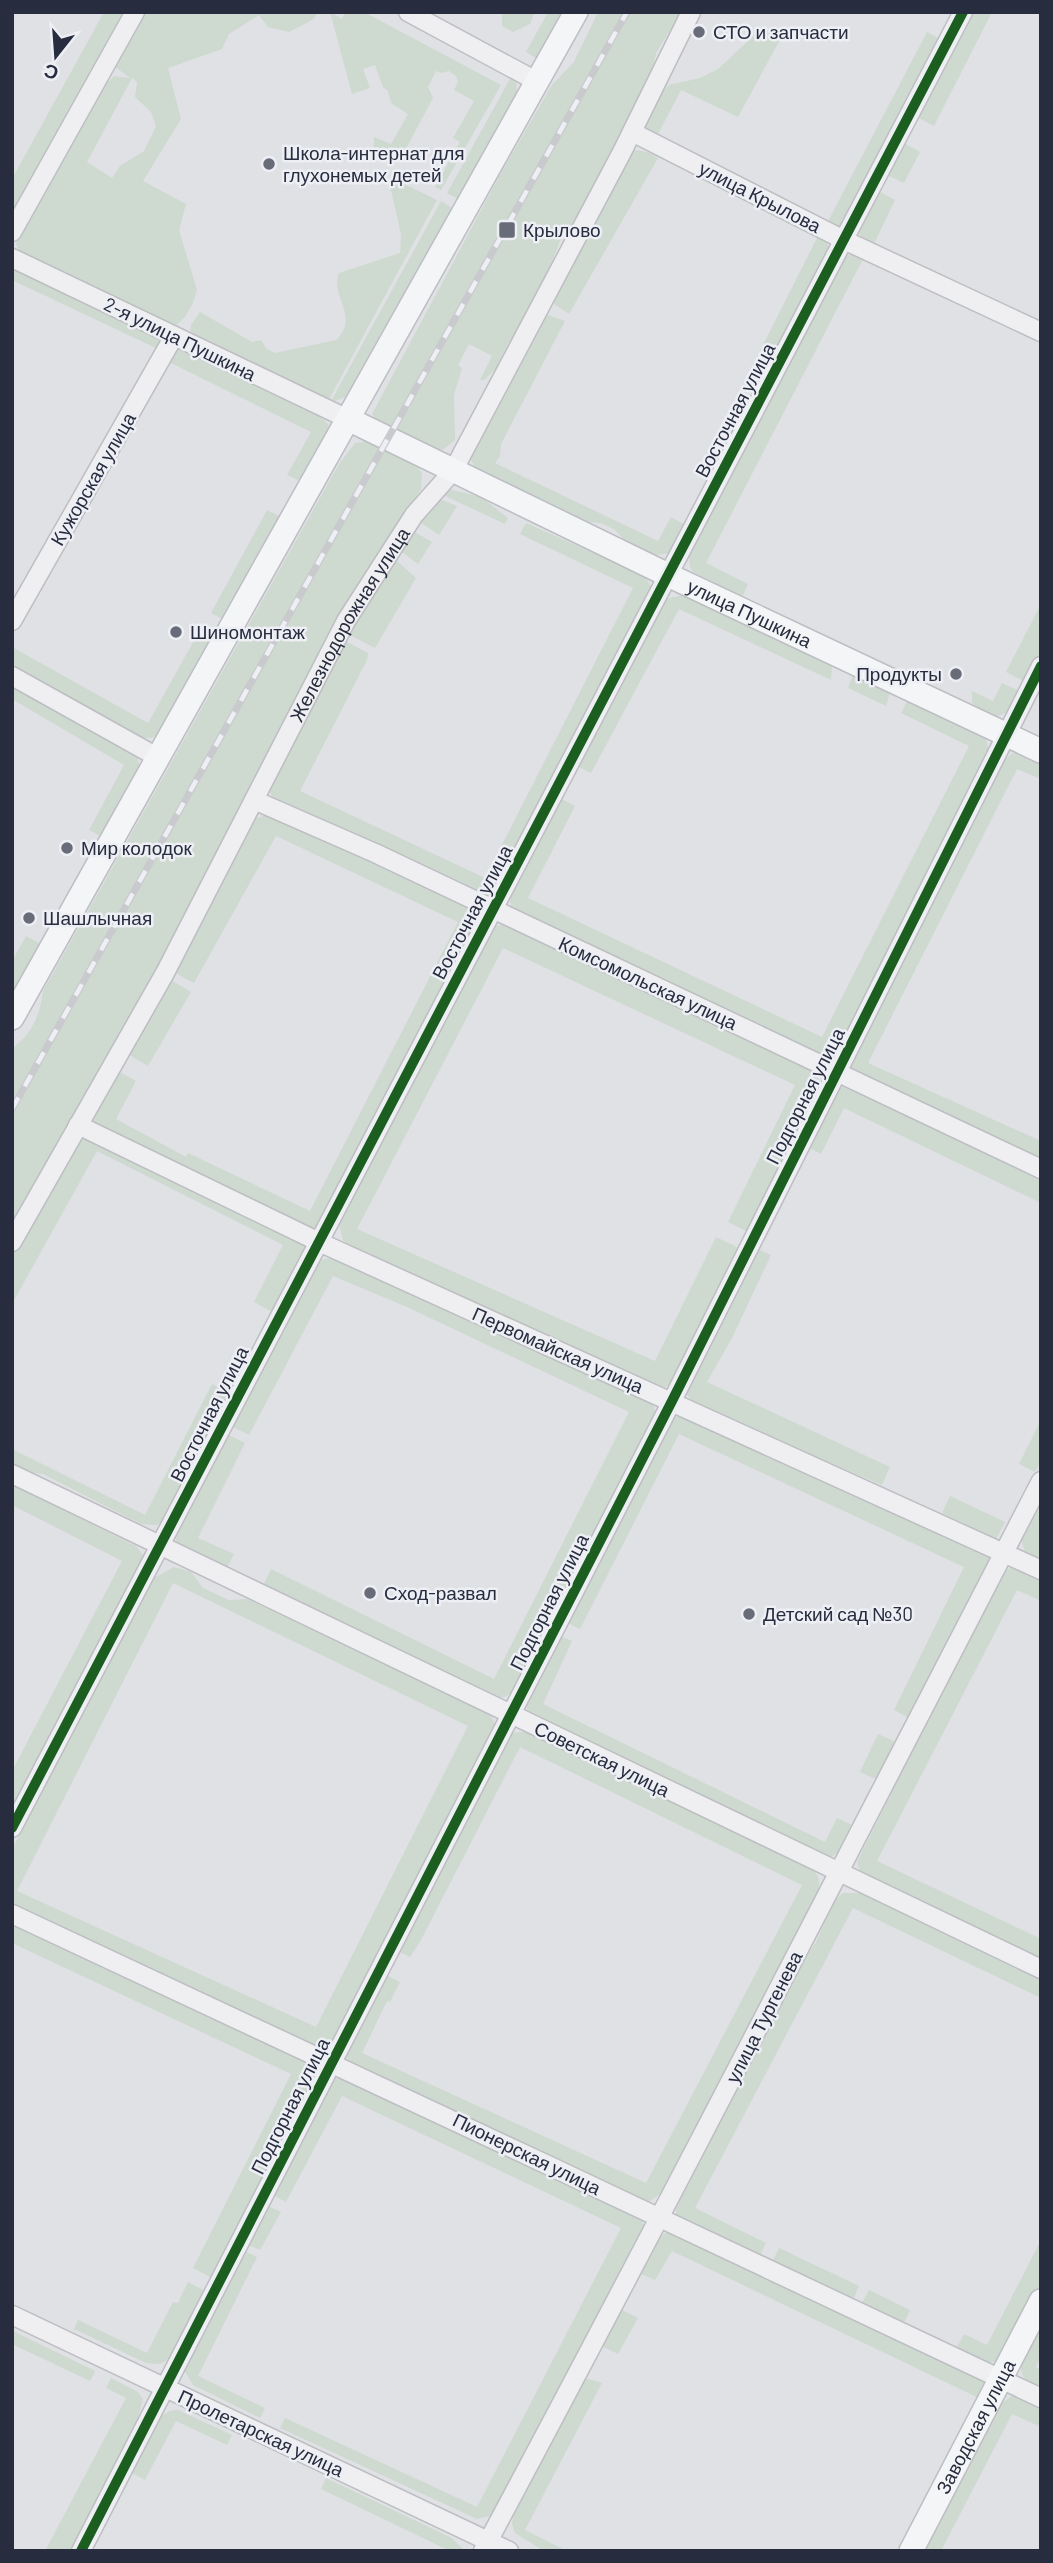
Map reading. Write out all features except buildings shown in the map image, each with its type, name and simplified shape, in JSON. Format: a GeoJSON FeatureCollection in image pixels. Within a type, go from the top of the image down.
{"type":"FeatureCollection","features":[{"type":"Feature","properties":{"kind":"main road"},"geometry":{"type":"LineString","coordinates":[[12,1018],[576,12]]}},
{"type":"Feature","properties":{"kind":"main road","name":"улица Пушкина"},"geometry":{"type":"LineString","coordinates":[[348,419],[668,575],[1041,751]]}},
{"type":"Feature","properties":{"kind":"main road","name":"Заводская улица"},"geometry":{"type":"LineString","coordinates":[[911,2551],[1041,2301]]}},
{"type":"Feature","properties":{"kind":"street"},"geometry":{"type":"LineString","coordinates":[[12,232],[135,12]]}},
{"type":"Feature","properties":{"kind":"street"},"geometry":{"type":"LineString","coordinates":[[408,12],[538,82]]}},
{"type":"Feature","properties":{"kind":"street","name":"Железнодорожная улица"},"geometry":{"type":"LineString","coordinates":[[12,1242],[165,973],[346,621],[414,515],[453,471],[632,132],[691,12]]}},
{"type":"Feature","properties":{"kind":"street","name":"Восточная улица"},"geometry":{"type":"LineString","coordinates":[[12,1828],[963,12]]}},
{"type":"Feature","properties":{"kind":"street","name":"улица Крылова"},"geometry":{"type":"LineString","coordinates":[[632,132],[844,240],[1041,332]]}},
{"type":"Feature","properties":{"kind":"street","name":"2-я улица Пушкина"},"geometry":{"type":"LineString","coordinates":[[12,258],[348,419]]}},
{"type":"Feature","properties":{"kind":"street","name":"Кужорская улица"},"geometry":{"type":"LineString","coordinates":[[12,621],[174,336]]}},
{"type":"Feature","properties":{"kind":"street","name":"Подгорная улица"},"geometry":{"type":"LineString","coordinates":[[81,2551],[672,1401],[1041,666]]}},
{"type":"Feature","properties":{"kind":"street"},"geometry":{"type":"LineString","coordinates":[[12,676],[159,758]]}},
{"type":"Feature","properties":{"kind":"street","name":"Комсомольская улица"},"geometry":{"type":"LineString","coordinates":[[254,800],[375,853],[1041,1169]]}},
{"type":"Feature","properties":{"kind":"street","name":"Первомайская улица"},"geometry":{"type":"LineString","coordinates":[[78,1125],[319,1242],[1041,1570]]}},
{"type":"Feature","properties":{"kind":"street","name":"Советская улица"},"geometry":{"type":"LineString","coordinates":[[12,1474],[1041,1969]]}},
{"type":"Feature","properties":{"kind":"street","name":"улица Тургенева"},"geometry":{"type":"LineString","coordinates":[[486,2546],[661,2219],[1041,1482]]}},
{"type":"Feature","properties":{"kind":"street","name":"Пионерская улица"},"geometry":{"type":"LineString","coordinates":[[12,1914],[443,2114],[1041,2398]]}},
{"type":"Feature","properties":{"kind":"street","name":"Пролетарская улица"},"geometry":{"type":"LineString","coordinates":[[12,2315],[486,2546],[509,2551]]}},
{"type":"Feature","properties":{"kind":"shaded area"},"geometry":{"type":"Polygon","coordinates":[[[104,12],[129,12],[12,222],[12,179],[104,12]]]}},
{"type":"Feature","properties":{"kind":"shaded area"},"geometry":{"type":"Polygon","coordinates":[[[144,12],[318,12],[314,19],[289,32],[268,27],[259,15],[229,34],[222,49],[168,68],[181,119],[143,181],[186,204],[179,230],[197,290],[184,318],[174,327],[20,253],[16,244],[19,232],[98,92],[114,76],[130,78],[114,66],[144,12]],[[132,78],[87,162],[112,178],[120,166],[144,151],[156,126],[151,112],[135,97],[137,82],[132,78]]]}},
{"type":"Feature","properties":{"kind":"shaded area"},"geometry":{"type":"Polygon","coordinates":[[[330,12],[342,19],[346,12],[364,12],[501,85],[441,190],[435,187],[460,142],[453,138],[474,101],[454,90],[458,82],[456,76],[449,71],[436,71],[428,87],[433,98],[401,158],[387,162],[380,159],[374,151],[374,137],[391,144],[408,114],[391,103],[375,65],[363,69],[370,88],[352,94],[330,12]]]}},
{"type":"Feature","properties":{"kind":"shaded area"},"geometry":{"type":"Polygon","coordinates":[[[502,12],[535,12],[530,24],[513,32],[502,26],[502,12]]]}},
{"type":"Feature","properties":{"kind":"shaded area"},"geometry":{"type":"Polygon","coordinates":[[[548,12],[561,12],[536,58],[526,52],[548,12]]]}},
{"type":"Feature","properties":{"kind":"shaded area"},"geometry":{"type":"Polygon","coordinates":[[[598,12],[681,12],[656,53],[652,73],[627,123],[576,219],[560,241],[536,302],[507,345],[496,369],[484,380],[480,380],[492,356],[469,344],[458,365],[462,368],[454,395],[455,440],[440,452],[381,425],[372,414],[502,171],[552,85],[574,62],[598,12]]]}},
{"type":"Feature","properties":{"kind":"shaded area"},"geometry":{"type":"Polygon","coordinates":[[[971,12],[992,12],[934,126],[917,117],[971,12]]]}},
{"type":"Feature","properties":{"kind":"shaded area"},"geometry":{"type":"Polygon","coordinates":[[[762,28],[782,36],[738,117],[681,90],[655,140],[645,133],[642,124],[652,102],[669,85],[700,78],[718,69],[762,28]]]}},
{"type":"Feature","properties":{"kind":"shaded area"},"geometry":{"type":"Polygon","coordinates":[[[927,32],[942,40],[841,227],[836,228],[827,223],[927,32]]]}},
{"type":"Feature","properties":{"kind":"shaded area"},"geometry":{"type":"Polygon","coordinates":[[[511,77],[516,83],[518,95],[460,200],[447,193],[511,77]]]}},
{"type":"Feature","properties":{"kind":"shaded area"},"geometry":{"type":"Polygon","coordinates":[[[904,143],[920,152],[904,183],[887,175],[904,143]]]}},
{"type":"Feature","properties":{"kind":"shaded area"},"geometry":{"type":"Polygon","coordinates":[[[638,150],[658,158],[569,314],[551,302],[632,151],[638,150]]]}},
{"type":"Feature","properties":{"kind":"shaded area"},"geometry":{"type":"Polygon","coordinates":[[[400,182],[437,200],[328,401],[190,337],[191,325],[200,312],[252,342],[261,340],[267,349],[275,353],[336,340],[346,323],[338,290],[339,273],[400,253],[401,234],[390,186],[400,182]]]}},
{"type":"Feature","properties":{"kind":"shaded area"},"geometry":{"type":"Polygon","coordinates":[[[878,191],[895,200],[873,246],[861,237],[859,228],[878,191]]]}},
{"type":"Feature","properties":{"kind":"shaded area"},"geometry":{"type":"Polygon","coordinates":[[[441,201],[452,208],[345,397],[330,403],[441,201]]]}},
{"type":"Feature","properties":{"kind":"shaded area"},"geometry":{"type":"Polygon","coordinates":[[[818,236],[827,241],[829,251],[771,365],[757,357],[818,236]]]}},
{"type":"Feature","properties":{"kind":"shaded area"},"geometry":{"type":"Polygon","coordinates":[[[854,253],[864,257],[706,563],[748,584],[742,597],[693,572],[689,556],[806,333],[838,265],[845,256],[854,253]]]}},
{"type":"Feature","properties":{"kind":"shaded area"},"geometry":{"type":"Polygon","coordinates":[[[12,265],[158,335],[160,350],[12,280],[12,265]]]}},
{"type":"Feature","properties":{"kind":"shaded area"},"geometry":{"type":"Polygon","coordinates":[[[548,315],[565,321],[501,444],[500,456],[495,463],[658,541],[671,517],[687,526],[671,553],[656,555],[627,543],[615,530],[601,523],[584,522],[476,469],[470,458],[470,451],[548,315]]]}},
{"type":"Feature","properties":{"kind":"shaded area"},"geometry":{"type":"Polygon","coordinates":[[[178,347],[315,411],[328,424],[329,432],[310,469],[298,480],[287,475],[311,432],[167,361],[178,347]]]}},
{"type":"Feature","properties":{"kind":"shaded area"},"geometry":{"type":"Polygon","coordinates":[[[367,441],[415,464],[422,473],[421,489],[387,544],[187,919],[80,1110],[12,1221],[12,1049],[25,1037],[34,1023],[43,991],[339,464],[355,443],[367,441]]]}},
{"type":"Feature","properties":{"kind":"shaded area"},"geometry":{"type":"Polygon","coordinates":[[[449,489],[481,497],[508,518],[505,524],[441,494],[449,489]]]}},
{"type":"Feature","properties":{"kind":"shaded area"},"geometry":{"type":"Polygon","coordinates":[[[437,498],[457,506],[439,535],[420,522],[437,498]]]}},
{"type":"Feature","properties":{"kind":"shaded area"},"geometry":{"type":"Polygon","coordinates":[[[267,510],[281,517],[226,621],[211,613],[267,510]]]}},
{"type":"Feature","properties":{"kind":"shaded area"},"geometry":{"type":"Polygon","coordinates":[[[526,523],[645,576],[652,589],[492,897],[486,898],[273,800],[270,792],[271,784],[345,641],[368,653],[367,660],[300,791],[485,878],[633,588],[520,534],[526,523]]]}},
{"type":"Feature","properties":{"kind":"shaded area"},"geometry":{"type":"Polygon","coordinates":[[[413,531],[432,542],[418,564],[399,550],[413,531]]]}},
{"type":"Feature","properties":{"kind":"shaded area"},"geometry":{"type":"Polygon","coordinates":[[[394,558],[416,578],[375,648],[348,634],[394,558]]]}},
{"type":"Feature","properties":{"kind":"shaded area"},"geometry":{"type":"Polygon","coordinates":[[[684,595],[796,646],[832,666],[831,680],[679,609],[591,773],[577,766],[664,602],[669,598],[684,595]]]}},
{"type":"Feature","properties":{"kind":"shaded area"},"geometry":{"type":"Polygon","coordinates":[[[1041,604],[1041,657],[1027,683],[1006,672],[1041,604]]]}},
{"type":"Feature","properties":{"kind":"shaded area"},"geometry":{"type":"Polygon","coordinates":[[[200,630],[214,637],[158,734],[152,738],[140,738],[12,664],[12,647],[148,723],[200,630]]]}},
{"type":"Feature","properties":{"kind":"shaded area"},"geometry":{"type":"Polygon","coordinates":[[[853,674],[890,692],[886,706],[848,688],[853,674]]]}},
{"type":"Feature","properties":{"kind":"shaded area"},"geometry":{"type":"Polygon","coordinates":[[[12,682],[137,756],[140,769],[102,837],[89,830],[124,765],[12,699],[12,682]]]}},
{"type":"Feature","properties":{"kind":"shaded area"},"geometry":{"type":"Polygon","coordinates":[[[1002,683],[1024,693],[1007,712],[998,716],[972,703],[972,691],[993,701],[1002,683]]]}},
{"type":"Feature","properties":{"kind":"shaded area"},"geometry":{"type":"Polygon","coordinates":[[[908,699],[985,737],[989,750],[835,1059],[831,1062],[512,912],[510,897],[560,798],[575,806],[528,898],[822,1037],[969,746],[901,713],[908,699]]]}},
{"type":"Feature","properties":{"kind":"shaded area"},"geometry":{"type":"Polygon","coordinates":[[[1019,752],[1041,762],[1041,779],[1017,769],[868,1063],[1041,1141],[1041,1163],[850,1070],[849,1065],[1002,761],[1019,752]]]}},
{"type":"Feature","properties":{"kind":"shaded area"},"geometry":{"type":"Polygon","coordinates":[[[272,813],[476,910],[479,919],[323,1226],[316,1229],[308,1228],[96,1125],[92,1118],[114,1069],[136,1081],[116,1119],[186,1157],[188,1153],[310,1211],[458,922],[276,836],[194,983],[172,971],[254,819],[272,813]]]}},
{"type":"Feature","properties":{"kind":"shaded area"},"geometry":{"type":"Polygon","coordinates":[[[503,924],[804,1066],[818,1076],[820,1088],[750,1233],[728,1222],[795,1085],[503,948],[357,1229],[655,1361],[716,1237],[741,1249],[676,1380],[665,1387],[646,1382],[348,1246],[343,1240],[339,1225],[492,928],[503,924]]]}},
{"type":"Feature","properties":{"kind":"shaded area"},"geometry":{"type":"Polygon","coordinates":[[[26,936],[41,944],[12,994],[12,961],[26,936]]]}},
{"type":"Feature","properties":{"kind":"shaded area"},"geometry":{"type":"Polygon","coordinates":[[[169,979],[191,992],[148,1066],[126,1053],[169,979]]]}},
{"type":"Feature","properties":{"kind":"shaded area"},"geometry":{"type":"Polygon","coordinates":[[[843,1087],[1041,1178],[1041,1203],[844,1108],[821,1154],[807,1147],[837,1090],[843,1087]]]}},
{"type":"Feature","properties":{"kind":"shaded area"},"geometry":{"type":"Polygon","coordinates":[[[79,1131],[301,1239],[308,1250],[274,1313],[254,1302],[283,1245],[97,1151],[12,1304],[12,1251],[79,1131]]]}},
{"type":"Feature","properties":{"kind":"shaded area"},"geometry":{"type":"Polygon","coordinates":[[[760,1250],[771,1255],[732,1338],[707,1382],[890,1467],[882,1485],[695,1405],[686,1393],[755,1251],[760,1250]]]}},
{"type":"Feature","properties":{"kind":"shaded area"},"geometry":{"type":"Polygon","coordinates":[[[342,1258],[652,1402],[655,1417],[512,1692],[505,1697],[497,1698],[263,1586],[271,1569],[494,1679],[629,1412],[407,1307],[333,1276],[249,1435],[225,1423],[310,1273],[322,1260],[342,1258]]]}},
{"type":"Feature","properties":{"kind":"shaded area"},"geometry":{"type":"Polygon","coordinates":[[[212,1384],[230,1394],[163,1521],[157,1525],[141,1524],[43,1474],[26,1472],[12,1466],[12,1449],[145,1515],[212,1384]]]}},
{"type":"Feature","properties":{"kind":"shaded area"},"geometry":{"type":"Polygon","coordinates":[[[682,1415],[986,1552],[988,1565],[911,1719],[894,1710],[964,1567],[679,1434],[580,1629],[565,1622],[671,1419],[682,1415]]]}},
{"type":"Feature","properties":{"kind":"shaded area"},"geometry":{"type":"Polygon","coordinates":[[[1041,1420],[1041,1461],[1035,1472],[1019,1464],[1041,1420]]]}},
{"type":"Feature","properties":{"kind":"shaded area"},"geometry":{"type":"Polygon","coordinates":[[[221,1431],[245,1443],[198,1538],[234,1554],[227,1568],[178,1544],[174,1537],[221,1431]]]}},
{"type":"Feature","properties":{"kind":"shaded area"},"geometry":{"type":"Polygon","coordinates":[[[12,1485],[136,1546],[144,1556],[12,1814],[12,1771],[122,1561],[12,1505],[12,1485]]]}},
{"type":"Feature","properties":{"kind":"shaded area"},"geometry":{"type":"Polygon","coordinates":[[[950,1496],[1005,1522],[996,1539],[942,1513],[950,1496]]]}},
{"type":"Feature","properties":{"kind":"shaded area"},"geometry":{"type":"Polygon","coordinates":[[[1041,1500],[1041,1560],[1025,1552],[1021,1540],[1041,1500]]]}},
{"type":"Feature","properties":{"kind":"shaded area"},"geometry":{"type":"Polygon","coordinates":[[[174,1567],[191,1572],[203,1588],[229,1600],[247,1599],[477,1708],[490,1715],[496,1726],[331,2048],[317,2051],[12,1907],[12,1849],[154,1578],[174,1567]],[[173,1583],[17,1891],[316,2027],[468,1726],[173,1583]]]}},
{"type":"Feature","properties":{"kind":"shaded area"},"geometry":{"type":"Polygon","coordinates":[[[1011,1567],[1019,1567],[1041,1576],[1041,1601],[1017,1590],[877,1861],[1041,1939],[1041,1959],[861,1873],[857,1862],[993,1590],[1004,1572],[1011,1567]]]}},
{"type":"Feature","properties":{"kind":"shaded area"},"geometry":{"type":"Polygon","coordinates":[[[559,1635],[572,1641],[543,1704],[825,1842],[837,1818],[854,1826],[841,1850],[830,1858],[528,1713],[525,1702],[559,1635]]]}},
{"type":"Feature","properties":{"kind":"shaded area"},"geometry":{"type":"Polygon","coordinates":[[[512,1733],[532,1733],[811,1869],[819,1879],[818,1892],[663,2192],[650,2201],[643,2201],[350,2065],[345,2053],[384,1974],[400,1982],[390,2002],[387,2001],[362,2053],[646,2183],[802,1885],[520,1747],[421,1940],[410,1957],[396,1950],[507,1738],[512,1733]]]}},
{"type":"Feature","properties":{"kind":"shaded area"},"geometry":{"type":"Polygon","coordinates":[[[878,1734],[896,1742],[878,1780],[860,1772],[878,1734]]]}},
{"type":"Feature","properties":{"kind":"shaded area"},"geometry":{"type":"Polygon","coordinates":[[[843,1893],[861,1893],[1041,1979],[1041,1998],[853,1908],[695,2208],[766,2243],[759,2257],[677,2219],[675,2207],[801,1965],[816,1942],[834,1901],[843,1893]]]}},
{"type":"Feature","properties":{"kind":"shaded area"},"geometry":{"type":"Polygon","coordinates":[[[12,1919],[315,2063],[319,2072],[214,2279],[193,2268],[291,2074],[12,1943],[12,1919]]]}},
{"type":"Feature","properties":{"kind":"shaded area"},"geometry":{"type":"Polygon","coordinates":[[[344,2078],[640,2217],[644,2225],[493,2515],[477,2519],[280,2428],[285,2418],[477,2507],[621,2228],[342,2096],[286,2202],[272,2195],[331,2081],[344,2078]]]}},
{"type":"Feature","properties":{"kind":"shaded area"},"geometry":{"type":"Polygon","coordinates":[[[266,2205],[281,2212],[260,2250],[246,2244],[266,2205]]]}},
{"type":"Feature","properties":{"kind":"shaded area"},"geometry":{"type":"Polygon","coordinates":[[[669,2231],[980,2377],[986,2386],[985,2401],[672,2251],[655,2280],[637,2272],[657,2238],[669,2231]]]}},
{"type":"Feature","properties":{"kind":"shaded area"},"geometry":{"type":"Polygon","coordinates":[[[1041,2240],[1041,2287],[1006,2354],[994,2362],[988,2362],[975,2359],[956,2349],[964,2334],[987,2345],[1041,2240]]]}},
{"type":"Feature","properties":{"kind":"shaded area"},"geometry":{"type":"Polygon","coordinates":[[[779,2248],[859,2286],[853,2300],[772,2262],[779,2248]]]}},
{"type":"Feature","properties":{"kind":"shaded area"},"geometry":{"type":"Polygon","coordinates":[[[242,2250],[257,2257],[198,2376],[265,2408],[260,2418],[193,2385],[184,2370],[185,2362],[242,2250]]]}},
{"type":"Feature","properties":{"kind":"shaded area"},"geometry":{"type":"Polygon","coordinates":[[[188,2282],[207,2292],[171,2358],[160,2364],[146,2363],[74,2329],[78,2320],[147,2353],[173,2302],[178,2303],[188,2282]]]}},
{"type":"Feature","properties":{"kind":"shaded area"},"geometry":{"type":"Polygon","coordinates":[[[869,2290],[910,2310],[904,2323],[862,2303],[869,2290]]]}},
{"type":"Feature","properties":{"kind":"shaded area"},"geometry":{"type":"Polygon","coordinates":[[[620,2309],[638,2318],[618,2354],[601,2346],[620,2309]]]}},
{"type":"Feature","properties":{"kind":"shaded area"},"geometry":{"type":"Polygon","coordinates":[[[1041,2325],[1041,2357],[1036,2367],[1041,2370],[1041,2390],[1023,2377],[1021,2369],[1025,2353],[1041,2325]]]}},
{"type":"Feature","properties":{"kind":"shaded area"},"geometry":{"type":"Polygon","coordinates":[[[13,2331],[95,2371],[90,2381],[12,2344],[13,2331]]]}},
{"type":"Feature","properties":{"kind":"shaded area"},"geometry":{"type":"Polygon","coordinates":[[[111,2378],[138,2392],[143,2399],[137,2422],[75,2551],[45,2551],[126,2398],[106,2388],[111,2378]]]}},
{"type":"Feature","properties":{"kind":"shaded area"},"geometry":{"type":"Polygon","coordinates":[[[584,2380],[602,2383],[525,2530],[567,2551],[544,2551],[515,2533],[513,2516],[534,2469],[584,2380]]]}},
{"type":"Feature","properties":{"kind":"shaded area"},"geometry":{"type":"Polygon","coordinates":[[[1015,2394],[1041,2405],[1041,2427],[1012,2414],[941,2551],[922,2551],[1000,2404],[1015,2394]]]}},
{"type":"Feature","properties":{"kind":"shaded area"},"geometry":{"type":"Polygon","coordinates":[[[178,2410],[232,2435],[227,2445],[176,2421],[145,2480],[130,2472],[154,2424],[161,2416],[178,2410]]]}},
{"type":"Feature","properties":{"kind":"shaded area"},"geometry":{"type":"Polygon","coordinates":[[[326,2478],[452,2538],[465,2551],[450,2551],[321,2489],[326,2478]]]}},
{"type":"Feature","properties":{"kind":"railway"},"geometry":{"type":"LineString","coordinates":[[12,1109],[627,12]]}},
{"type":"Feature","properties":{"kind":"cycle path"},"geometry":{"type":"LineString","coordinates":[[12,1828],[963,12]]}},
{"type":"Feature","properties":{"kind":"cycle path"},"geometry":{"type":"LineString","coordinates":[[81,2551],[672,1401],[1041,666]]}},
{"type":"Feature","properties":{"kind":"place","name":"СТО и запчасти"},"geometry":{"type":"Point","coordinates":[699,32]}},
{"type":"Feature","properties":{"kind":"place","name":"Школа-интернат для глухонемых детей"},"geometry":{"type":"Point","coordinates":[269,164]}},
{"type":"Feature","properties":{"kind":"place","name":"Крылово"},"geometry":{"type":"Point","coordinates":[507,230]}},
{"type":"Feature","properties":{"kind":"place","name":"Шиномонтаж"},"geometry":{"type":"Point","coordinates":[176,632]}},
{"type":"Feature","properties":{"kind":"place","name":"Продукты"},"geometry":{"type":"Point","coordinates":[956,674]}},
{"type":"Feature","properties":{"kind":"place","name":"Мир колодок"},"geometry":{"type":"Point","coordinates":[67,848]}},
{"type":"Feature","properties":{"kind":"place","name":"Шашлычная"},"geometry":{"type":"Point","coordinates":[29,918]}},
{"type":"Feature","properties":{"kind":"place","name":"Сход-развал"},"geometry":{"type":"Point","coordinates":[370,1593]}},
{"type":"Feature","properties":{"kind":"place","name":"Детский сад №30"},"geometry":{"type":"Point","coordinates":[749,1614]}}]}
